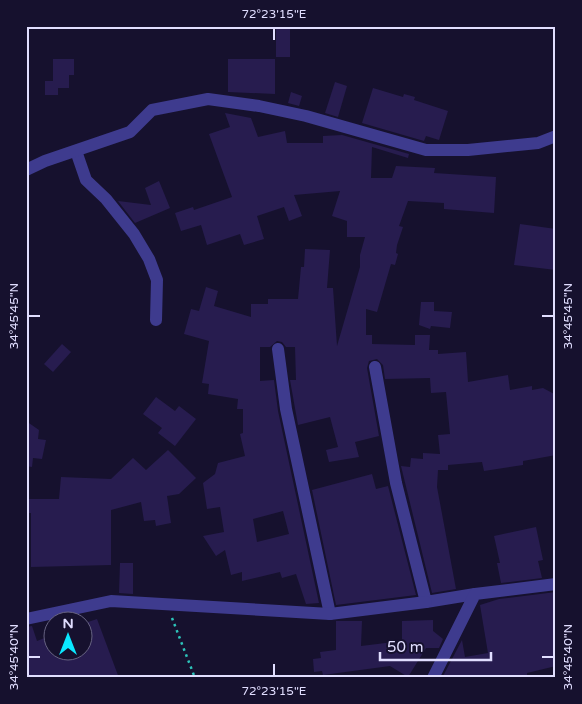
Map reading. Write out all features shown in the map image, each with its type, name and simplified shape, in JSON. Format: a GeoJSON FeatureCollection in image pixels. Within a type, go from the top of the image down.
{"type":"FeatureCollection","features":[{"type":"Feature","properties":{"kind":"street"},"geometry":{"type":"LineString","coordinates":[[26,170],[130,132],[152,110],[208,99],[259,106],[306,116],[426,150],[468,150],[538,143],[556,136]]}},
{"type":"Feature","properties":{"kind":"street"},"geometry":{"type":"LineString","coordinates":[[76,151],[86,180],[106,199],[129,227],[149,259],[157,280],[156,320]]}},
{"type":"Feature","properties":{"kind":"street"},"geometry":{"type":"LineString","coordinates":[[278,349],[286,409],[330,614]]}},
{"type":"Feature","properties":{"kind":"street"},"geometry":{"type":"LineString","coordinates":[[375,367],[396,483],[426,602]]}},
{"type":"Feature","properties":{"kind":"street"},"geometry":{"type":"LineString","coordinates":[[26,619],[111,601],[330,614],[556,584]]}},
{"type":"Feature","properties":{"kind":"street"},"geometry":{"type":"LineString","coordinates":[[433,678],[475,594]]}},
{"type":"Feature","properties":{"kind":"path"},"geometry":{"type":"LineString","coordinates":[[167,605],[195,678]]}},
{"type":"Feature","properties":{"kind":"building"},"geometry":{"type":"Polygon","coordinates":[[[276,26],[290,26],[290,57],[276,57],[276,26]]]}},
{"type":"Feature","properties":{"kind":"building"},"geometry":{"type":"Polygon","coordinates":[[[53,59],[74,59],[74,75],[69,75],[69,88],[58,88],[58,95],[45,95],[45,81],[53,81],[53,59]]]}},
{"type":"Feature","properties":{"kind":"building"},"geometry":{"type":"Polygon","coordinates":[[[228,59],[275,59],[275,94],[228,92],[228,59]]]}},
{"type":"Feature","properties":{"kind":"building"},"geometry":{"type":"Polygon","coordinates":[[[335,82],[347,86],[338,117],[325,113],[335,82]]]}},
{"type":"Feature","properties":{"kind":"building"},"geometry":{"type":"Polygon","coordinates":[[[373,88],[403,97],[404,94],[415,97],[414,100],[448,111],[439,140],[426,136],[424,141],[362,123],[373,88]]]}},
{"type":"Feature","properties":{"kind":"building"},"geometry":{"type":"Polygon","coordinates":[[[291,92],[302,96],[299,106],[288,103],[291,92]]]}},
{"type":"Feature","properties":{"kind":"building"},"geometry":{"type":"Polygon","coordinates":[[[225,113],[251,118],[258,137],[285,131],[287,143],[323,143],[323,136],[342,135],[409,154],[408,158],[372,147],[371,178],[392,178],[396,166],[435,168],[434,173],[496,177],[494,213],[444,209],[444,203],[408,201],[399,226],[403,227],[397,245],[396,253],[398,254],[395,265],[391,264],[377,312],[366,309],[366,335],[372,335],[372,344],[415,345],[415,335],[430,335],[429,350],[438,350],[438,354],[466,352],[468,382],[508,375],[510,390],[532,386],[532,390],[543,388],[556,395],[556,455],[523,461],[523,465],[484,471],[482,462],[448,465],[448,470],[438,470],[437,487],[456,589],[432,593],[401,466],[410,467],[411,458],[423,459],[423,453],[440,454],[438,435],[450,434],[446,392],[431,393],[430,378],[385,379],[383,365],[377,359],[369,361],[367,368],[379,436],[355,442],[359,457],[329,462],[326,450],[338,447],[330,417],[298,425],[290,380],[296,380],[295,347],[286,347],[282,342],[277,341],[270,347],[260,347],[260,381],[274,380],[278,411],[319,603],[306,604],[296,574],[282,578],[280,572],[242,581],[242,572],[231,575],[225,550],[216,556],[203,536],[224,532],[220,507],[207,509],[203,483],[215,474],[218,463],[245,456],[240,434],[243,433],[243,409],[237,409],[238,399],[208,394],[209,384],[202,383],[209,341],[184,334],[191,309],[199,311],[206,287],[218,291],[214,306],[251,317],[251,304],[268,304],[268,299],[298,299],[301,267],[304,267],[305,249],[330,250],[327,288],[333,288],[337,346],[360,267],[360,255],[365,237],[347,237],[347,221],[332,216],[340,191],[294,195],[302,216],[289,221],[284,207],[257,216],[264,239],[244,245],[240,234],[207,245],[201,225],[181,231],[175,213],[193,207],[194,210],[232,197],[209,134],[230,127],[225,113]],[[283,511],[253,519],[257,542],[289,534],[283,511]]]}},
{"type":"Feature","properties":{"kind":"building"},"geometry":{"type":"Polygon","coordinates":[[[159,181],[170,208],[135,223],[118,201],[151,205],[145,188],[159,181]]]}},
{"type":"Feature","properties":{"kind":"building"},"geometry":{"type":"Polygon","coordinates":[[[520,224],[556,229],[556,270],[514,265],[520,224]]]}},
{"type":"Feature","properties":{"kind":"building"},"geometry":{"type":"Polygon","coordinates":[[[421,302],[434,302],[434,311],[452,312],[450,328],[431,326],[430,329],[419,325],[421,302]]]}},
{"type":"Feature","properties":{"kind":"building"},"geometry":{"type":"Polygon","coordinates":[[[62,344],[71,352],[53,372],[44,364],[62,344]]]}},
{"type":"Feature","properties":{"kind":"building"},"geometry":{"type":"Polygon","coordinates":[[[156,397],[175,411],[179,406],[196,419],[175,446],[158,433],[162,428],[143,414],[156,397]]]}},
{"type":"Feature","properties":{"kind":"building"},"geometry":{"type":"Polygon","coordinates":[[[26,421],[39,430],[38,439],[46,440],[42,459],[33,458],[32,467],[26,466],[26,421]]]}},
{"type":"Feature","properties":{"kind":"building"},"geometry":{"type":"Polygon","coordinates":[[[168,450],[196,478],[179,494],[167,496],[171,523],[156,526],[155,520],[144,521],[141,502],[111,510],[111,565],[31,567],[31,513],[26,513],[26,499],[59,499],[61,477],[111,479],[133,458],[146,470],[168,450]]]}},
{"type":"Feature","properties":{"kind":"building"},"geometry":{"type":"Polygon","coordinates":[[[372,474],[376,489],[388,486],[416,595],[336,605],[312,490],[372,474]]]}},
{"type":"Feature","properties":{"kind":"building"},"geometry":{"type":"Polygon","coordinates":[[[536,527],[543,560],[538,561],[542,578],[501,583],[497,563],[500,563],[494,536],[536,527]]]}},
{"type":"Feature","properties":{"kind":"building"},"geometry":{"type":"Polygon","coordinates":[[[120,563],[133,563],[133,594],[119,593],[120,563]]]}},
{"type":"Feature","properties":{"kind":"building"},"geometry":{"type":"Polygon","coordinates":[[[556,592],[556,666],[527,673],[527,678],[442,678],[462,640],[465,657],[488,653],[480,605],[499,599],[556,592]]]}},
{"type":"Feature","properties":{"kind":"building"},"geometry":{"type":"Polygon","coordinates":[[[97,619],[119,678],[26,678],[26,627],[32,626],[37,641],[42,639],[42,662],[92,662],[92,621],[97,619]]]}},
{"type":"Feature","properties":{"kind":"building"},"geometry":{"type":"Polygon","coordinates":[[[433,620],[433,631],[443,639],[439,648],[426,648],[408,677],[390,666],[323,675],[322,671],[314,672],[313,659],[321,658],[320,652],[336,650],[336,621],[362,621],[361,646],[402,641],[402,621],[433,620]]]}}]}
